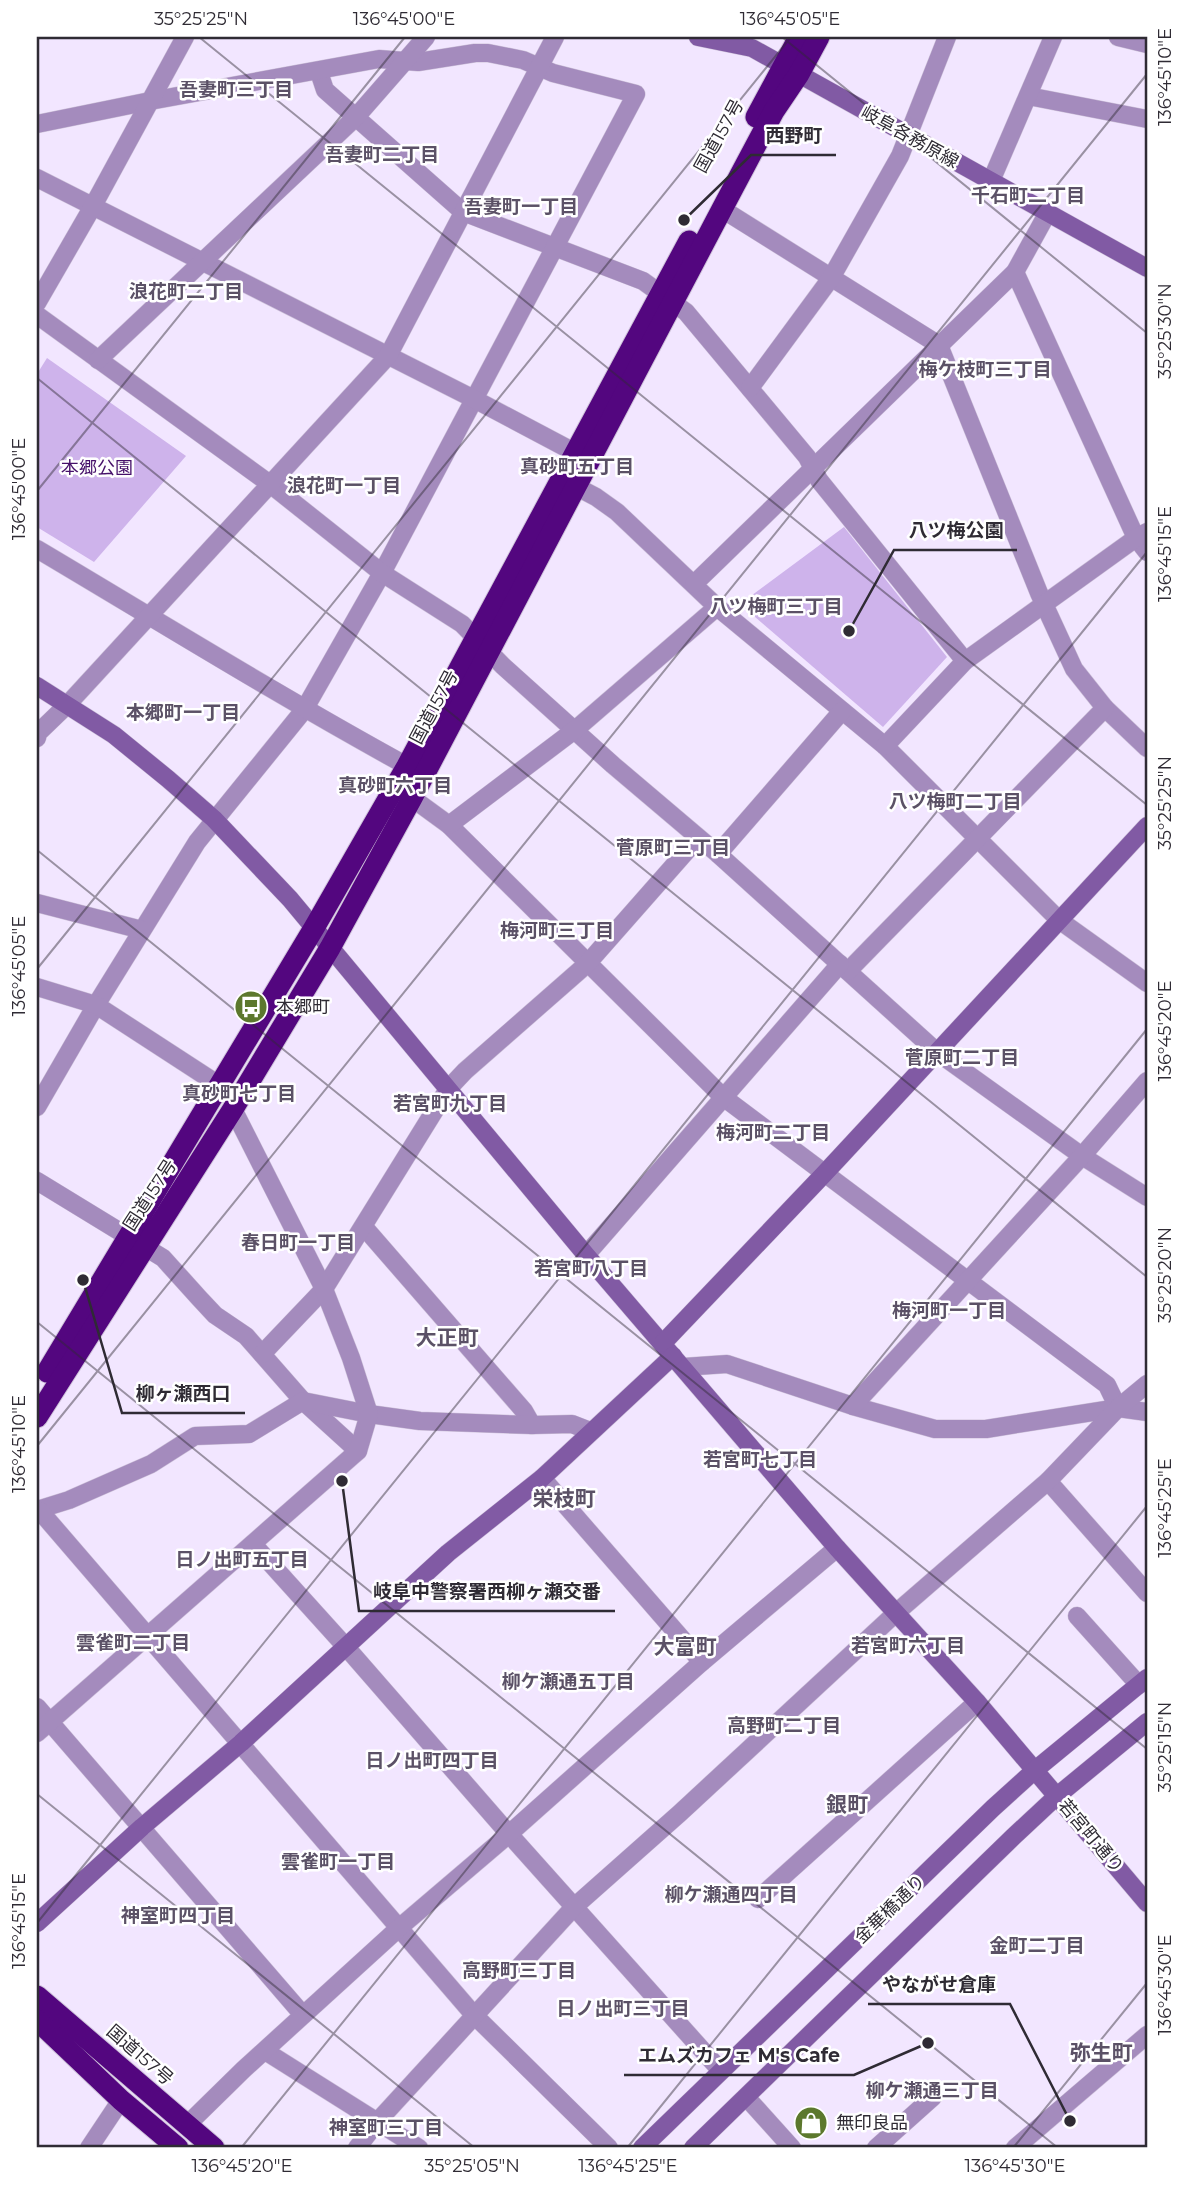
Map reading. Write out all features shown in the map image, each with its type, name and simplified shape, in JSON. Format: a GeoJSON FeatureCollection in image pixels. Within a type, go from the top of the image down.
{"type":"FeatureCollection","features":[{"type":"Feature","properties":{"kind":"highway","name":"国道157号"},"geometry":{"type":"LineString","coordinates":[[39,1380],[233,1109],[330,948],[412,798],[482,645],[576,453],[722,209],[774,111],[791,70],[799,37]]}},
{"type":"Feature","properties":{"kind":"highway","name":"国道157号"},"geometry":{"type":"LineString","coordinates":[[37,1417],[136,1243],[219,1085],[575,486],[667,298],[791,70],[819,37]]}},
{"type":"Feature","properties":{"kind":"highway","name":"国道157号"},"geometry":{"type":"LineString","coordinates":[[37,1996],[214,2148]]}},
{"type":"Feature","properties":{"kind":"highway"},"geometry":{"type":"LineString","coordinates":[[37,2020],[121,2100],[178,2148]]}},
{"type":"Feature","properties":{"kind":"street"},"geometry":{"type":"LineString","coordinates":[[37,303],[185,37]]}},
{"type":"Feature","properties":{"kind":"street"},"geometry":{"type":"LineString","coordinates":[[98,360],[356,117],[426,37]]}},
{"type":"Feature","properties":{"kind":"street"},"geometry":{"type":"LineString","coordinates":[[37,738],[38,733],[68,704],[388,356],[555,37]]}},
{"type":"Feature","properties":{"kind":"street","name":"岐阜各務原線"},"geometry":{"type":"LineString","coordinates":[[698,37],[752,48],[1147,268]]}},
{"type":"Feature","properties":{"kind":"street"},"geometry":{"type":"LineString","coordinates":[[750,388],[831,278],[900,156],[947,37]]}},
{"type":"Feature","properties":{"kind":"street"},"geometry":{"type":"LineString","coordinates":[[991,181],[1053,37]]}},
{"type":"Feature","properties":{"kind":"street"},"geometry":{"type":"LineString","coordinates":[[1118,37],[1147,44]]}},
{"type":"Feature","properties":{"kind":"street"},"geometry":{"type":"LineString","coordinates":[[37,124],[379,59],[418,62],[475,53],[523,60],[539,68],[636,94],[382,573],[304,710],[197,842],[96,1004],[37,1107]]}},
{"type":"Feature","properties":{"kind":"street"},"geometry":{"type":"LineString","coordinates":[[319,72],[325,90],[463,212],[643,281],[691,316],[807,457],[820,480],[965,661]]}},
{"type":"Feature","properties":{"kind":"street"},"geometry":{"type":"LineString","coordinates":[[1028,96],[1147,119]]}},
{"type":"Feature","properties":{"kind":"street"},"geometry":{"type":"LineString","coordinates":[[37,178],[576,453]]}},
{"type":"Feature","properties":{"kind":"street"},"geometry":{"type":"LineString","coordinates":[[722,209],[939,345],[1044,605],[1074,669],[1105,708],[1147,748]]}},
{"type":"Feature","properties":{"kind":"street"},"geometry":{"type":"LineString","coordinates":[[694,584],[1015,272],[1047,214]]}},
{"type":"Feature","properties":{"kind":"street"},"geometry":{"type":"LineString","coordinates":[[885,746],[965,661],[1044,605],[1144,541],[1015,272]]}},
{"type":"Feature","properties":{"kind":"street"},"geometry":{"type":"LineString","coordinates":[[37,315],[270,484],[382,573],[462,624],[613,765],[718,855],[937,1052],[1082,1156],[1147,1197]]}},
{"type":"Feature","properties":{"kind":"street"},"geometry":{"type":"LineString","coordinates":[[575,486],[617,512],[717,607],[885,746],[1059,920],[1147,983]]}},
{"type":"Feature","properties":{"kind":"street"},"geometry":{"type":"LineString","coordinates":[[37,549],[304,710],[407,766]]}},
{"type":"Feature","properties":{"kind":"street"},"geometry":{"type":"LineString","coordinates":[[449,825],[576,729],[717,607]]}},
{"type":"Feature","properties":{"kind":"street","name":"若宮町通り"},"geometry":{"type":"LineString","coordinates":[[37,686],[114,735],[214,819],[290,899],[586,1255],[837,1548],[977,1702],[1147,1903]]}},
{"type":"Feature","properties":{"kind":"street"},"geometry":{"type":"LineString","coordinates":[[586,1255],[723,1097],[844,967],[979,838],[1105,708]]}},
{"type":"Feature","properties":{"kind":"street"},"geometry":{"type":"LineString","coordinates":[[718,855],[842,711]]}},
{"type":"Feature","properties":{"kind":"street"},"geometry":{"type":"LineString","coordinates":[[412,798],[449,825],[723,1097],[1107,1385],[1118,1408]]}},
{"type":"Feature","properties":{"kind":"street"},"geometry":{"type":"LineString","coordinates":[[37,1923],[142,1827],[241,1742],[447,1553],[542,1478],[673,1355],[824,1174],[1147,826]]}},
{"type":"Feature","properties":{"kind":"street"},"geometry":{"type":"LineString","coordinates":[[262,1354],[324,1289],[448,1089],[465,1070],[587,964],[698,838]]}},
{"type":"Feature","properties":{"kind":"street"},"geometry":{"type":"LineString","coordinates":[[37,903],[142,930]]}},
{"type":"Feature","properties":{"kind":"street"},"geometry":{"type":"LineString","coordinates":[[37,987],[96,1004],[219,1085]]}},
{"type":"Feature","properties":{"kind":"street"},"geometry":{"type":"LineString","coordinates":[[853,1406],[1082,1156],[1147,1081]]}},
{"type":"Feature","properties":{"kind":"street"},"geometry":{"type":"LineString","coordinates":[[43,1727],[358,1451],[369,1414],[351,1358],[324,1289],[233,1109]]}},
{"type":"Feature","properties":{"kind":"street"},"geometry":{"type":"LineString","coordinates":[[37,1181],[163,1258],[215,1315],[246,1336],[303,1401],[358,1451]]}},
{"type":"Feature","properties":{"kind":"street"},"geometry":{"type":"LineString","coordinates":[[364,1227],[516,1401],[532,1425]]}},
{"type":"Feature","properties":{"kind":"street"},"geometry":{"type":"LineString","coordinates":[[673,1355],[727,1364],[853,1406],[935,1429],[986,1429],[1118,1408],[1147,1412]]}},
{"type":"Feature","properties":{"kind":"street"},"geometry":{"type":"LineString","coordinates":[[356,2148],[574,1907],[897,1612],[1048,1481],[1118,1408],[1147,1384]]}},
{"type":"Feature","properties":{"kind":"street"},"geometry":{"type":"LineString","coordinates":[[590,1432],[572,1424],[420,1421],[303,1401],[249,1434],[195,1436],[151,1464],[38,1511],[241,1742],[474,2015],[609,2148]]}},
{"type":"Feature","properties":{"kind":"street"},"geometry":{"type":"LineString","coordinates":[[542,1478],[702,1662]]}},
{"type":"Feature","properties":{"kind":"street"},"geometry":{"type":"LineString","coordinates":[[1048,1481],[1147,1593]]}},
{"type":"Feature","properties":{"kind":"street"},"geometry":{"type":"LineString","coordinates":[[253,1544],[722,2071]]}},
{"type":"Feature","properties":{"kind":"street"},"geometry":{"type":"LineString","coordinates":[[189,2127],[190,2122],[400,1927],[702,1662],[837,1548]]}},
{"type":"Feature","properties":{"kind":"street"},"geometry":{"type":"LineString","coordinates":[[1077,1616],[1143,1682]]}},
{"type":"Feature","properties":{"kind":"street","name":"金華橋通り"},"geometry":{"type":"LineString","coordinates":[[642,2148],[1035,1770],[1143,1682]]}},
{"type":"Feature","properties":{"kind":"street"},"geometry":{"type":"LineString","coordinates":[[758,1899],[977,1702]]}},
{"type":"Feature","properties":{"kind":"street"},"geometry":{"type":"LineString","coordinates":[[37,1707],[43,1727],[142,1827],[303,2015]]}},
{"type":"Feature","properties":{"kind":"street","name":"金華橋通り"},"geometry":{"type":"LineString","coordinates":[[693,2148],[1057,1796],[1147,1722]]}},
{"type":"Feature","properties":{"kind":"street"},"geometry":{"type":"LineString","coordinates":[[1015,2148],[1147,2035]]}},
{"type":"Feature","properties":{"kind":"street"},"geometry":{"type":"LineString","coordinates":[[265,2051],[419,2148]]}},
{"type":"Feature","properties":{"kind":"street"},"geometry":{"type":"LineString","coordinates":[[876,2148],[933,2097]]}},
{"type":"Feature","properties":{"kind":"street"},"geometry":{"type":"LineString","coordinates":[[747,2098],[792,2148]]}},
{"type":"Feature","properties":{"kind":"street"},"geometry":{"type":"LineString","coordinates":[[89,2148],[121,2100]]}},
{"type":"Feature","properties":{"kind":"green space","name":"本郷公園"},"geometry":{"type":"Polygon","coordinates":[[[47,358],[186,456],[94,562],[37,527],[37,374],[47,358]]]}},
{"type":"Feature","properties":{"kind":"green space"},"geometry":{"type":"Polygon","coordinates":[[[844,527],[947,657],[883,727],[740,604],[844,527]]]}},
{"type":"Feature","properties":{"kind":"place","name":"西野町"},"geometry":{"type":"Point","coordinates":[684,220]}},
{"type":"Feature","properties":{"kind":"place","name":"八ツ梅公園"},"geometry":{"type":"Point","coordinates":[849,631]}},
{"type":"Feature","properties":{"kind":"place","name":"本郷町"},"geometry":{"type":"Point","coordinates":[251,1007]}},
{"type":"Feature","properties":{"kind":"place","name":"柳ヶ瀬西口"},"geometry":{"type":"Point","coordinates":[83,1280]}},
{"type":"Feature","properties":{"kind":"place","name":"岐阜中警察署西柳ヶ瀬交番"},"geometry":{"type":"Point","coordinates":[342,1481]}},
{"type":"Feature","properties":{"kind":"place","name":"エムズカフェ M's Cafe"},"geometry":{"type":"Point","coordinates":[928,2043]}},
{"type":"Feature","properties":{"kind":"place","name":"やながせ倉庫"},"geometry":{"type":"Point","coordinates":[1070,2121]}},
{"type":"Feature","properties":{"kind":"place","name":"無印良品"},"geometry":{"type":"Point","coordinates":[811,2123]}},
{"type":"Feature","properties":{"kind":"district","name":"吾妻町三丁目"},"geometry":{"type":"Point","coordinates":[236,89]}},
{"type":"Feature","properties":{"kind":"district","name":"吾妻町二丁目"},"geometry":{"type":"Point","coordinates":[382,154]}},
{"type":"Feature","properties":{"kind":"district","name":"千石町二丁目"},"geometry":{"type":"Point","coordinates":[1028,195]}},
{"type":"Feature","properties":{"kind":"district","name":"吾妻町一丁目"},"geometry":{"type":"Point","coordinates":[521,206]}},
{"type":"Feature","properties":{"kind":"district","name":"浪花町二丁目"},"geometry":{"type":"Point","coordinates":[186,291]}},
{"type":"Feature","properties":{"kind":"district","name":"梅ケ枝町三丁目"},"geometry":{"type":"Point","coordinates":[985,369]}},
{"type":"Feature","properties":{"kind":"district","name":"真砂町五丁目"},"geometry":{"type":"Point","coordinates":[577,466]}},
{"type":"Feature","properties":{"kind":"district","name":"浪花町一丁目"},"geometry":{"type":"Point","coordinates":[344,485]}},
{"type":"Feature","properties":{"kind":"district","name":"八ツ梅町三丁目"},"geometry":{"type":"Point","coordinates":[776,606]}},
{"type":"Feature","properties":{"kind":"district","name":"本郷町一丁目"},"geometry":{"type":"Point","coordinates":[183,712]}},
{"type":"Feature","properties":{"kind":"district","name":"真砂町六丁目"},"geometry":{"type":"Point","coordinates":[395,785]}},
{"type":"Feature","properties":{"kind":"district","name":"八ツ梅町二丁目"},"geometry":{"type":"Point","coordinates":[955,801]}},
{"type":"Feature","properties":{"kind":"district","name":"菅原町三丁目"},"geometry":{"type":"Point","coordinates":[673,847]}},
{"type":"Feature","properties":{"kind":"district","name":"梅河町三丁目"},"geometry":{"type":"Point","coordinates":[557,930]}},
{"type":"Feature","properties":{"kind":"district","name":"菅原町二丁目"},"geometry":{"type":"Point","coordinates":[962,1057]}},
{"type":"Feature","properties":{"kind":"district","name":"真砂町七丁目"},"geometry":{"type":"Point","coordinates":[239,1093]}},
{"type":"Feature","properties":{"kind":"district","name":"若宮町九丁目"},"geometry":{"type":"Point","coordinates":[450,1103]}},
{"type":"Feature","properties":{"kind":"district","name":"梅河町二丁目"},"geometry":{"type":"Point","coordinates":[773,1132]}},
{"type":"Feature","properties":{"kind":"district","name":"春日町一丁目"},"geometry":{"type":"Point","coordinates":[298,1242]}},
{"type":"Feature","properties":{"kind":"district","name":"若宮町八丁目"},"geometry":{"type":"Point","coordinates":[591,1268]}},
{"type":"Feature","properties":{"kind":"district","name":"梅河町一丁目"},"geometry":{"type":"Point","coordinates":[949,1310]}},
{"type":"Feature","properties":{"kind":"district","name":"大正町"},"geometry":{"type":"Point","coordinates":[447,1337]}},
{"type":"Feature","properties":{"kind":"district","name":"若宮町七丁目"},"geometry":{"type":"Point","coordinates":[760,1459]}},
{"type":"Feature","properties":{"kind":"district","name":"栄枝町"},"geometry":{"type":"Point","coordinates":[564,1498]}},
{"type":"Feature","properties":{"kind":"district","name":"日ノ出町五丁目"},"geometry":{"type":"Point","coordinates":[242,1559]}},
{"type":"Feature","properties":{"kind":"district","name":"雲雀町二丁目"},"geometry":{"type":"Point","coordinates":[133,1642]}},
{"type":"Feature","properties":{"kind":"district","name":"若宮町六丁目"},"geometry":{"type":"Point","coordinates":[908,1645]}},
{"type":"Feature","properties":{"kind":"district","name":"大富町"},"geometry":{"type":"Point","coordinates":[685,1646]}},
{"type":"Feature","properties":{"kind":"district","name":"柳ケ瀬通五丁目"},"geometry":{"type":"Point","coordinates":[568,1681]}},
{"type":"Feature","properties":{"kind":"district","name":"高野町二丁目"},"geometry":{"type":"Point","coordinates":[784,1725]}},
{"type":"Feature","properties":{"kind":"district","name":"日ノ出町四丁目"},"geometry":{"type":"Point","coordinates":[432,1760]}},
{"type":"Feature","properties":{"kind":"district","name":"銀町"},"geometry":{"type":"Point","coordinates":[847,1804]}},
{"type":"Feature","properties":{"kind":"district","name":"雲雀町一丁目"},"geometry":{"type":"Point","coordinates":[338,1861]}},
{"type":"Feature","properties":{"kind":"district","name":"柳ケ瀬通四丁目"},"geometry":{"type":"Point","coordinates":[731,1894]}},
{"type":"Feature","properties":{"kind":"district","name":"神室町四丁目"},"geometry":{"type":"Point","coordinates":[178,1915]}},
{"type":"Feature","properties":{"kind":"district","name":"金町二丁目"},"geometry":{"type":"Point","coordinates":[1037,1945]}},
{"type":"Feature","properties":{"kind":"district","name":"高野町三丁目"},"geometry":{"type":"Point","coordinates":[519,1970]}},
{"type":"Feature","properties":{"kind":"district","name":"日ノ出町三丁目"},"geometry":{"type":"Point","coordinates":[623,2008]}},
{"type":"Feature","properties":{"kind":"district","name":"弥生町"},"geometry":{"type":"Point","coordinates":[1101,2052]}},
{"type":"Feature","properties":{"kind":"district","name":"柳ケ瀬通三丁目"},"geometry":{"type":"Point","coordinates":[932,2090]}},
{"type":"Feature","properties":{"kind":"district","name":"神室町三丁目"},"geometry":{"type":"Point","coordinates":[386,2127]}}]}
